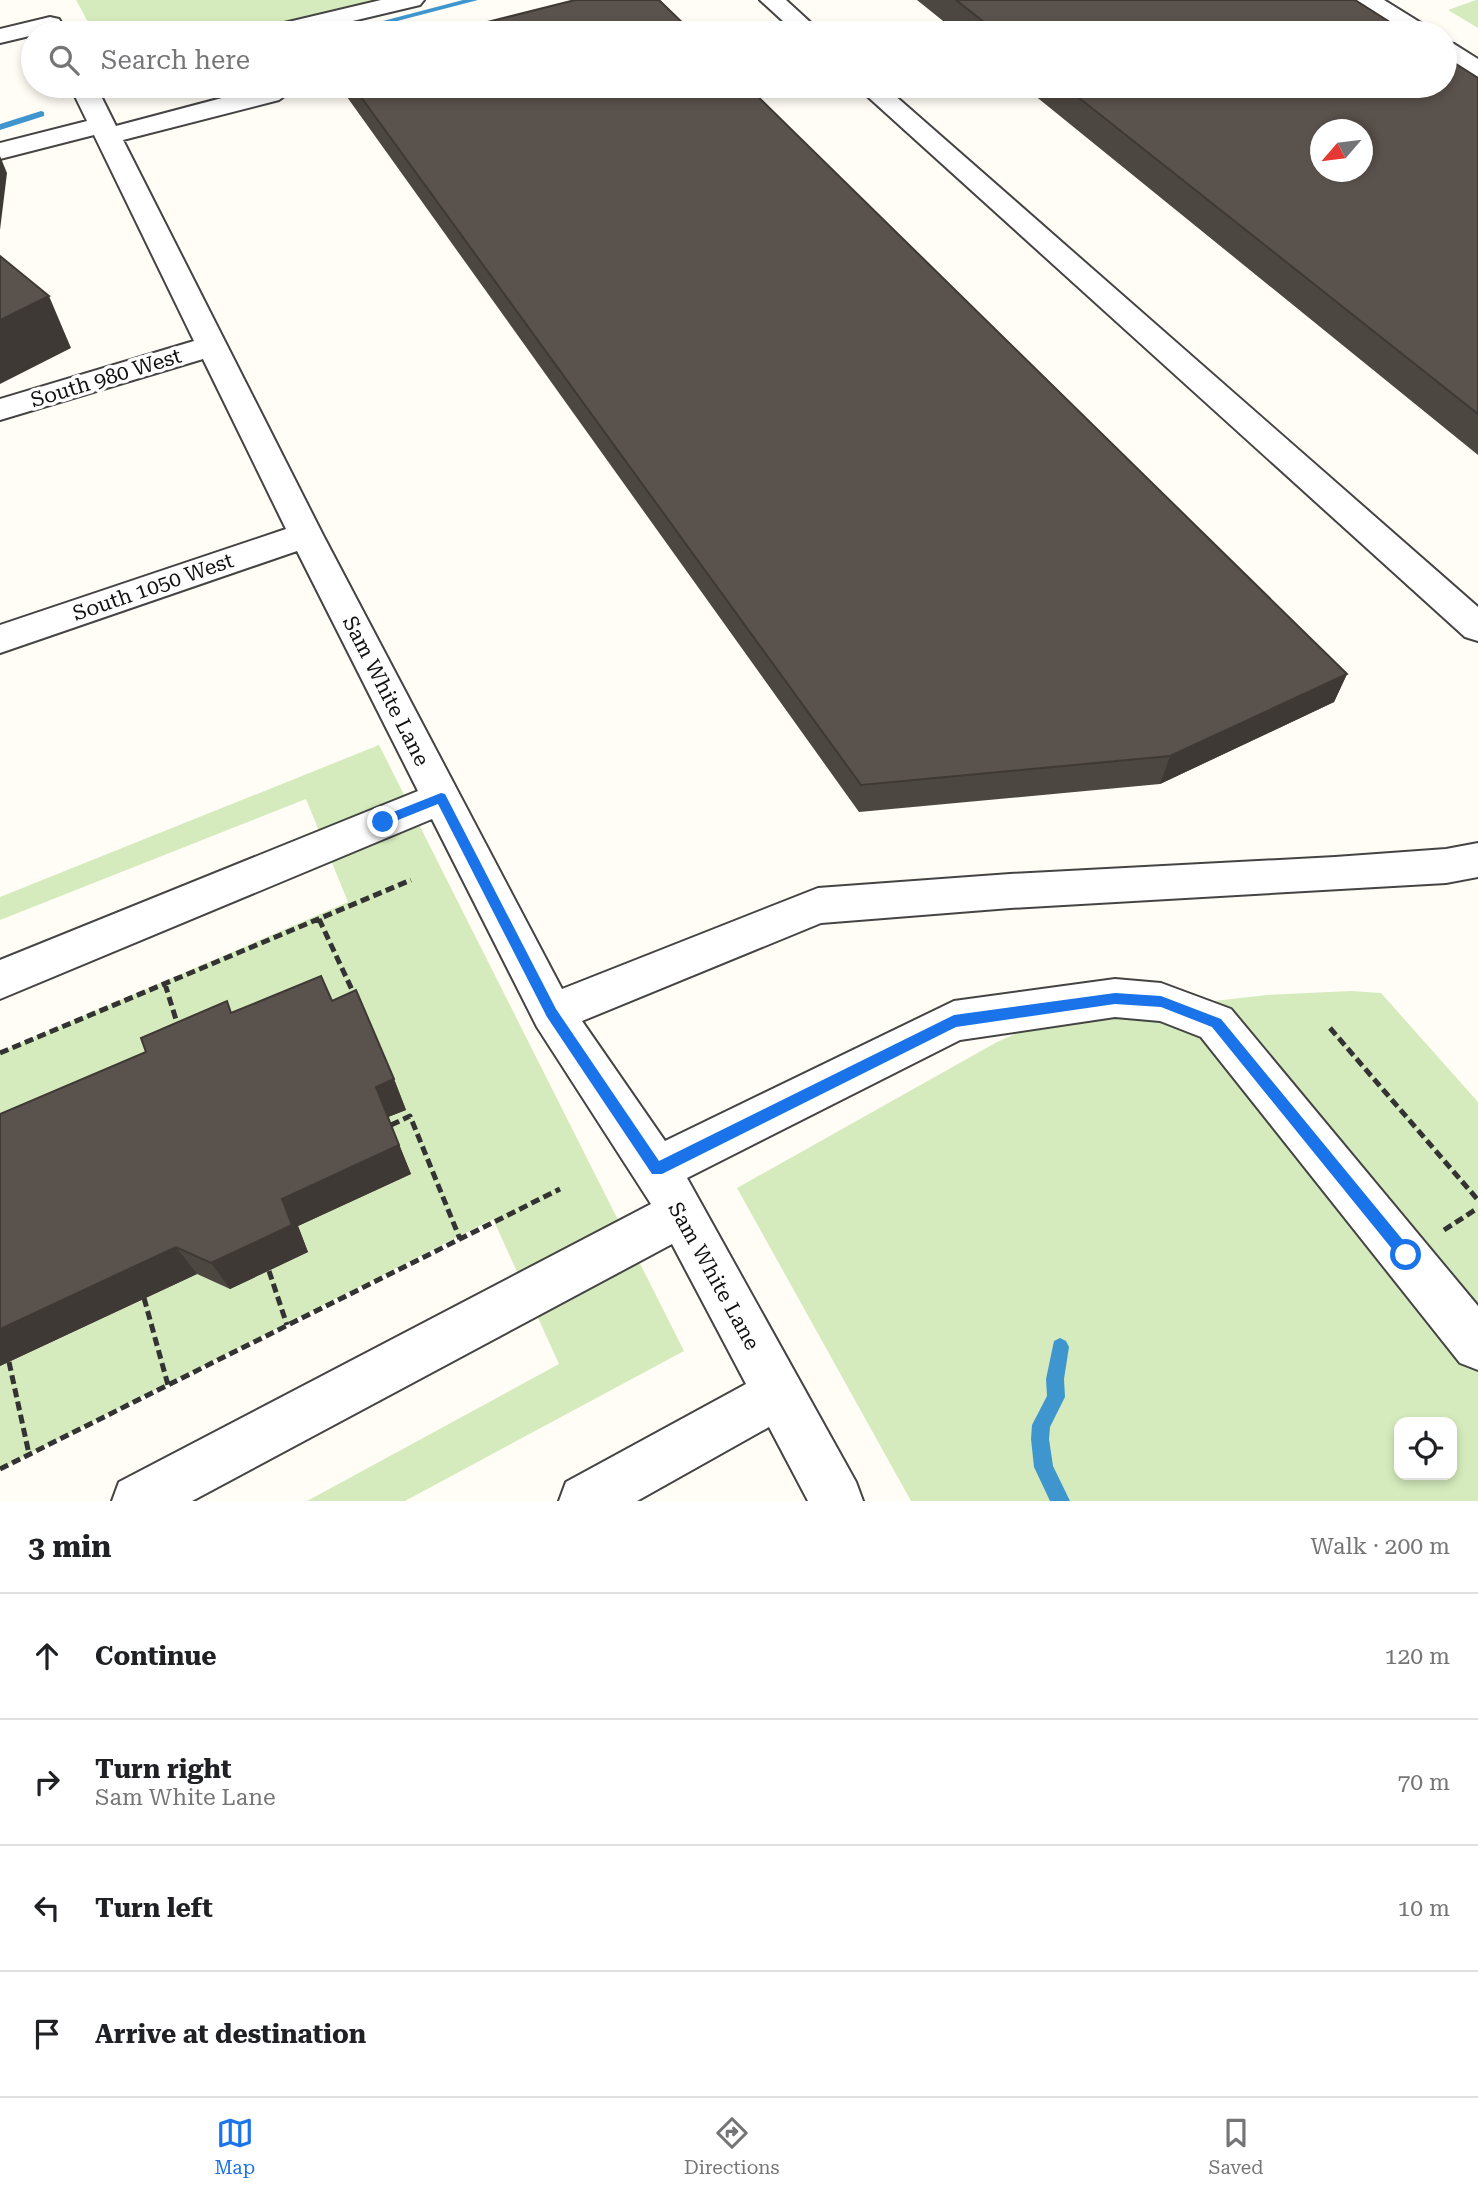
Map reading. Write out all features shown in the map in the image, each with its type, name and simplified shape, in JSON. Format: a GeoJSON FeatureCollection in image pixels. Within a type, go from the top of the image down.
{"type":"FeatureCollection","features":[{"type":"Feature","properties":{"kind":"street"},"geometry":{"type":"LineString","coordinates":[[323,21],[412,0]]}},
{"type":"Feature","properties":{"kind":"street"},"geometry":{"type":"LineString","coordinates":[[772,0],[796,21]]}},
{"type":"Feature","properties":{"kind":"street"},"geometry":{"type":"LineString","coordinates":[[1367,0],[1401,21]]}},
{"type":"Feature","properties":{"kind":"street"},"geometry":{"type":"LineString","coordinates":[[0,19],[46,16]]}},
{"type":"Feature","properties":{"kind":"street"},"geometry":{"type":"LineString","coordinates":[[0,36],[21,27]]}},
{"type":"Feature","properties":{"kind":"street"},"geometry":{"type":"LineString","coordinates":[[1457,57],[1478,70]]}},
{"type":"Feature","properties":{"kind":"street","name":"Sam White Lane"},"geometry":{"type":"LineString","coordinates":[[89,98],[306,535],[552,1013],[657,1169],[837,1501]]}},
{"type":"Feature","properties":{"kind":"street"},"geometry":{"type":"LineString","coordinates":[[0,150],[256,98]]}},
{"type":"Feature","properties":{"kind":"street"},"geometry":{"type":"LineString","coordinates":[[882,98],[1478,628]]}},
{"type":"Feature","properties":{"kind":"street","name":"South 980 West"},"geometry":{"type":"LineString","coordinates":[[0,410],[211,346]]}},
{"type":"Feature","properties":{"kind":"street","name":"South 1050 West"},"geometry":{"type":"LineString","coordinates":[[0,639],[306,535]]}},
{"type":"Feature","properties":{"kind":"street"},"geometry":{"type":"LineString","coordinates":[[0,980],[441,798]]}},
{"type":"Feature","properties":{"kind":"street"},"geometry":{"type":"LineString","coordinates":[[552,1013],[818,906],[1010,891],[1335,874],[1446,866],[1478,860]]}},
{"type":"Feature","properties":{"kind":"street"},"geometry":{"type":"LineString","coordinates":[[657,1169],[954,1021],[1115,998],[1161,1002],[1216,1023],[1478,1345]]}},
{"type":"Feature","properties":{"kind":"street"},"geometry":{"type":"LineString","coordinates":[[138,1501],[680,1214]]}},
{"type":"Feature","properties":{"kind":"street"},"geometry":{"type":"LineString","coordinates":[[585,1501],[779,1394]]}},
{"type":"Feature","properties":{"kind":"path"},"geometry":{"type":"LineString","coordinates":[[0,1053],[411,880]]}},
{"type":"Feature","properties":{"kind":"path"},"geometry":{"type":"LineString","coordinates":[[319,919],[357,1003]]}},
{"type":"Feature","properties":{"kind":"path"},"geometry":{"type":"LineString","coordinates":[[165,984],[180,1033]]}},
{"type":"Feature","properties":{"kind":"path"},"geometry":{"type":"LineString","coordinates":[[1330,1028],[1478,1200]]}},
{"type":"Feature","properties":{"kind":"path"},"geometry":{"type":"LineString","coordinates":[[391,1125],[410,1116],[460,1239]]}},
{"type":"Feature","properties":{"kind":"path"},"geometry":{"type":"LineString","coordinates":[[0,1469],[560,1189]]}},
{"type":"Feature","properties":{"kind":"path"},"geometry":{"type":"LineString","coordinates":[[269,1271],[287,1325]]}},
{"type":"Feature","properties":{"kind":"path"},"geometry":{"type":"LineString","coordinates":[[144,1298],[168,1385]]}},
{"type":"Feature","properties":{"kind":"path"},"geometry":{"type":"LineString","coordinates":[[9,1362],[29,1454]]}},
{"type":"Feature","properties":{"kind":"green space"},"geometry":{"type":"Polygon","coordinates":[[[76,0],[378,0],[290,21],[87,21],[76,0]]]}},
{"type":"Feature","properties":{"kind":"green space"},"geometry":{"type":"Polygon","coordinates":[[[1476,0],[1478,28],[1448,10],[1476,0]]]}},
{"type":"Feature","properties":{"kind":"green space"},"geometry":{"type":"Polygon","coordinates":[[[379,745],[684,1351],[405,1501],[307,1501],[559,1364],[493,1219],[0,1469],[0,1366],[197,1274],[230,1289],[308,1252],[298,1226],[0,1154],[0,1052],[348,902],[306,799],[0,920],[0,897],[379,745]]]}},
{"type":"Feature","properties":{"kind":"green space"},"geometry":{"type":"Polygon","coordinates":[[[1351,991],[1381,993],[1478,1102],[1478,1501],[911,1501],[737,1188],[997,1042],[1093,1000],[1196,1003],[1267,995],[1351,991]]]}},
{"type":"Feature","properties":{"kind":"building"},"geometry":{"type":"Polygon","coordinates":[[[575,0],[659,0],[681,21],[492,21],[575,0]]]}},
{"type":"Feature","properties":{"kind":"building"},"geometry":{"type":"Polygon","coordinates":[[[956,0],[1355,0],[1388,21],[983,21],[956,0]]]}},
{"type":"Feature","properties":{"kind":"building"},"geometry":{"type":"Polygon","coordinates":[[[1457,65],[1478,78],[1478,414],[1079,98],[1457,98],[1457,65]]]}},
{"type":"Feature","properties":{"kind":"building"},"geometry":{"type":"Polygon","coordinates":[[[362,98],[759,98],[1347,674],[1170,756],[861,785],[362,98]]]}},
{"type":"Feature","properties":{"kind":"building"},"geometry":{"type":"Polygon","coordinates":[[[0,256],[49,296],[0,320],[0,256]]]}},
{"type":"Feature","properties":{"kind":"building"},"geometry":{"type":"Polygon","coordinates":[[[321,976],[332,1001],[356,990],[394,1079],[376,1087],[399,1145],[282,1199],[292,1225],[211,1263],[176,1247],[0,1329],[0,1114],[146,1052],[141,1038],[227,1001],[231,1013],[321,976]]]}},
{"type":"Feature","properties":{"kind":"waterway"},"geometry":{"type":"LineString","coordinates":[[389,21],[474,0]]}},
{"type":"Feature","properties":{"kind":"waterway"},"geometry":{"type":"LineString","coordinates":[[0,127],[41,114]]}},
{"type":"Feature","properties":{"kind":"waterway"},"geometry":{"type":"LineString","coordinates":[[1060,1347],[1055,1379],[1056,1397],[1041,1425],[1040,1439],[1044,1467],[1060,1501]]}},
{"type":"Feature","properties":{"kind":"route"},"geometry":{"type":"LineString","coordinates":[[383,822],[441,798],[552,1013],[657,1169],[954,1021],[1115,998],[1161,1002],[1216,1023],[1406,1255]]}}]}
